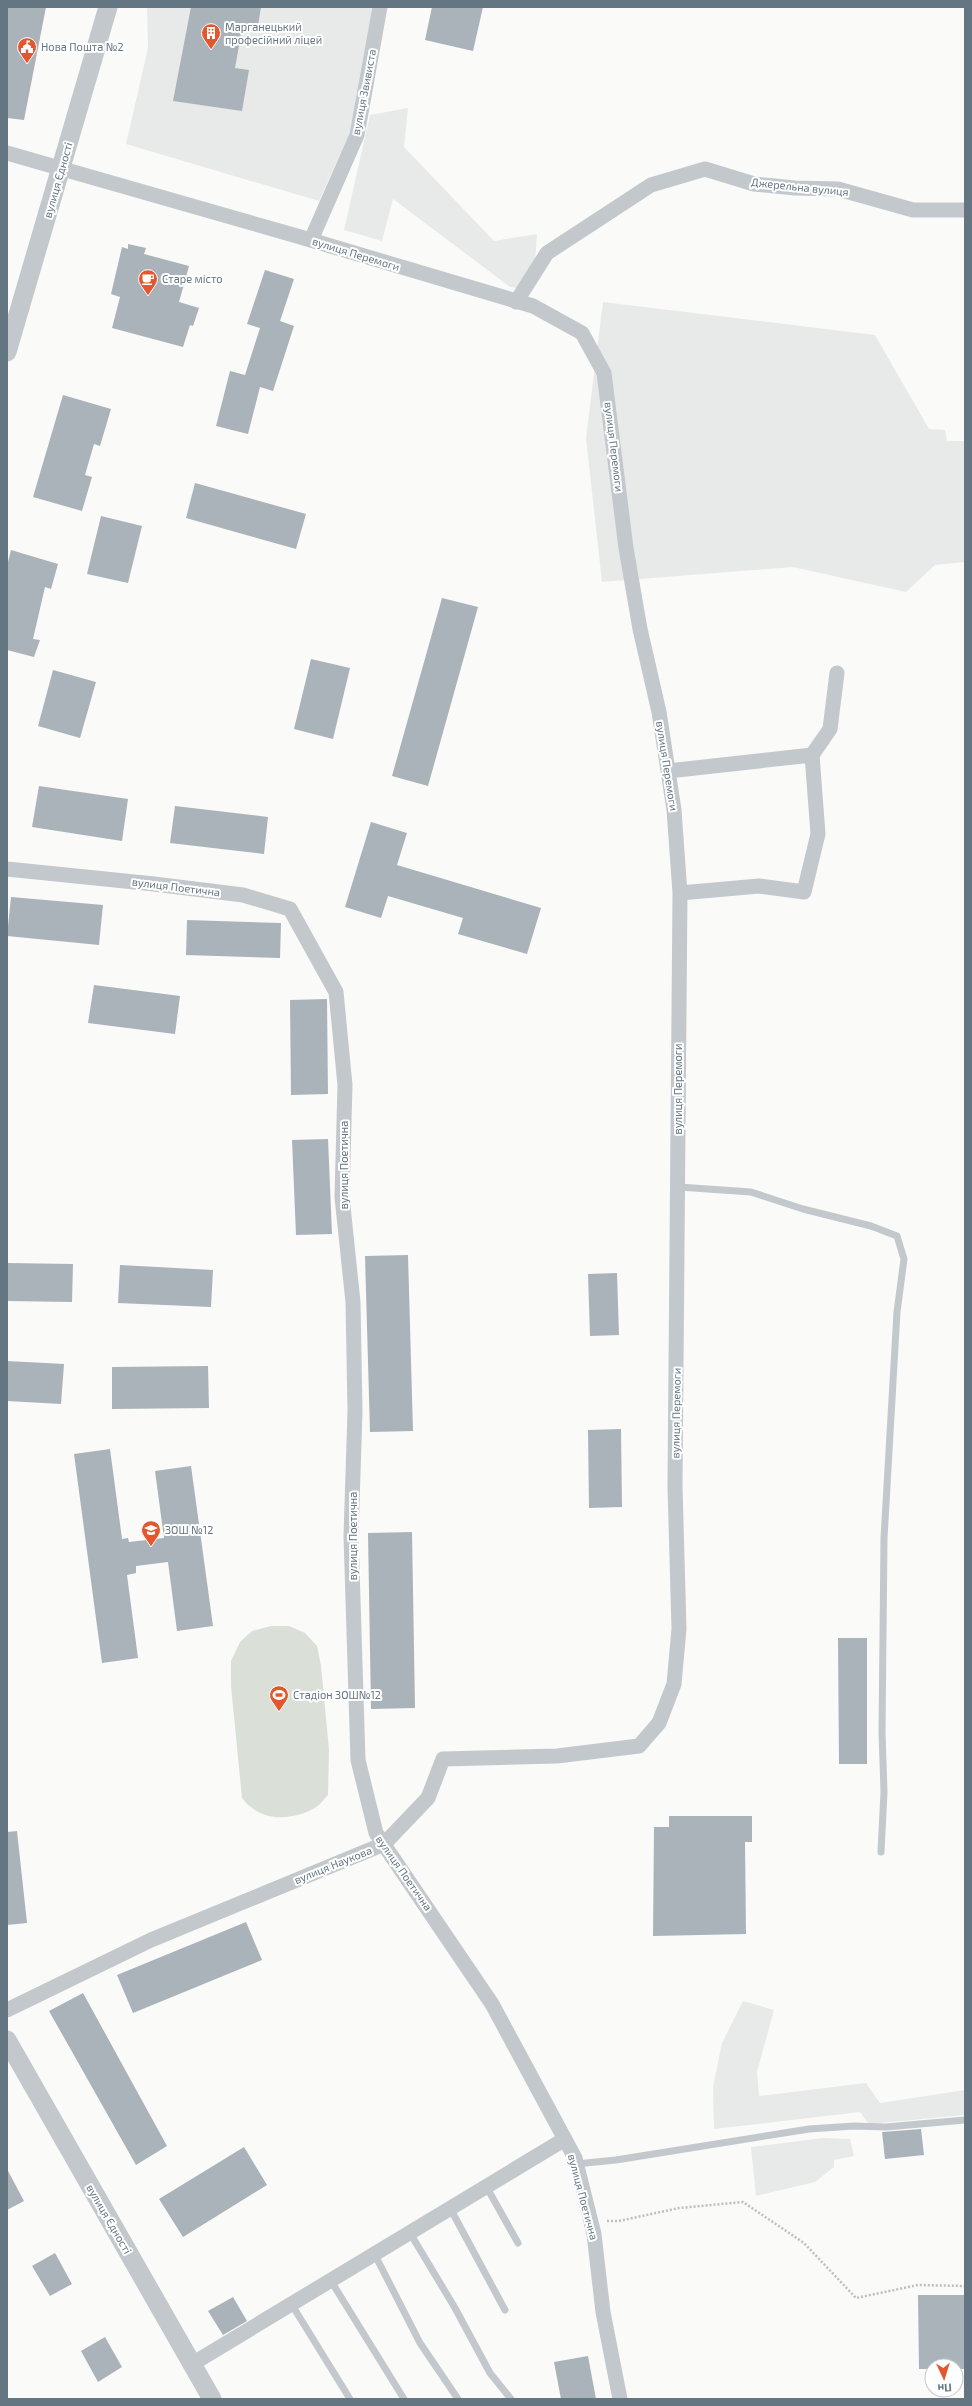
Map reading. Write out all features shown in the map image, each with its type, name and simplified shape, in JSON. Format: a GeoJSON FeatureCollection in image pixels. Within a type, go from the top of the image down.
{"type":"FeatureCollection","features":[{"type":"Feature","properties":{"kind":"street","name":"вулиця Єдності"},"geometry":{"type":"LineString","coordinates":[[7,352],[108,7]]}},
{"type":"Feature","properties":{"kind":"street","name":"вулиця Звивиста"},"geometry":{"type":"LineString","coordinates":[[311,240],[357,134],[380,7]]}},
{"type":"Feature","properties":{"kind":"street","name":"вулиця Перемоги"},"geometry":{"type":"LineString","coordinates":[[7,153],[311,240],[533,306],[582,333],[604,373],[626,548],[640,629],[659,712],[674,810],[680,893],[677,1058],[679,1187],[675,1486],[679,1629],[674,1684],[659,1723],[639,1746]]}},
{"type":"Feature","properties":{"kind":"street","name":"Джерельна вулиця"},"geometry":{"type":"LineString","coordinates":[[516,302],[547,253],[651,185],[705,170],[754,184],[795,188],[838,189],[913,210],[965,210]]}},
{"type":"Feature","properties":{"kind":"street"},"geometry":{"type":"LineString","coordinates":[[680,893],[759,886],[804,892],[818,834],[812,755],[830,729],[837,674]]}},
{"type":"Feature","properties":{"kind":"street"},"geometry":{"type":"LineString","coordinates":[[668,771],[812,755]]}},
{"type":"Feature","properties":{"kind":"street","name":"вулиця Поетична"},"geometry":{"type":"LineString","coordinates":[[7,869],[243,895],[290,909],[336,992],[345,1085],[342,1197],[353,1302],[355,1411],[351,1536],[358,1760],[376,1833],[492,2004],[565,2139],[576,2164],[591,2220],[603,2312],[620,2399]]}},
{"type":"Feature","properties":{"kind":"street","name":"вулиця Наукова"},"geometry":{"type":"LineString","coordinates":[[7,2010],[151,1940],[384,1844],[428,1798],[444,1759],[557,1756],[639,1746]]}},
{"type":"Feature","properties":{"kind":"street","name":"вулиця Єдності"},"geometry":{"type":"LineString","coordinates":[[7,2040],[212,2399]]}},
{"type":"Feature","properties":{"kind":"street"},"geometry":{"type":"LineString","coordinates":[[192,2364],[375,2256],[485,2185],[565,2139]]}},
{"type":"Feature","properties":{"kind":"lane"},"geometry":{"type":"LineString","coordinates":[[679,1187],[751,1192],[803,1209],[871,1226],[896,1236],[904,1259],[897,1312],[884,1538],[882,1732],[884,1792],[881,1852]]}},
{"type":"Feature","properties":{"kind":"lane"},"geometry":{"type":"LineString","coordinates":[[576,2164],[616,2160],[809,2130],[854,2126],[879,2127],[965,2120]]}},
{"type":"Feature","properties":{"kind":"lane"},"geometry":{"type":"LineString","coordinates":[[485,2185],[518,2243]]}},
{"type":"Feature","properties":{"kind":"lane"},"geometry":{"type":"LineString","coordinates":[[450,2208],[505,2310]]}},
{"type":"Feature","properties":{"kind":"lane"},"geometry":{"type":"LineString","coordinates":[[410,2233],[455,2308],[490,2372],[511,2399]]}},
{"type":"Feature","properties":{"kind":"lane"},"geometry":{"type":"LineString","coordinates":[[375,2256],[420,2343],[458,2399]]}},
{"type":"Feature","properties":{"kind":"lane"},"geometry":{"type":"LineString","coordinates":[[331,2281],[404,2399]]}},
{"type":"Feature","properties":{"kind":"lane"},"geometry":{"type":"LineString","coordinates":[[292,2305],[350,2399]]}},
{"type":"Feature","properties":{"kind":"path"},"geometry":{"type":"LineString","coordinates":[[591,2220],[619,2221],[680,2208],[743,2202],[804,2243],[856,2298],[918,2285],[965,2286]]}},
{"type":"Feature","properties":{"kind":"shaded area"},"geometry":{"type":"Polygon","coordinates":[[[147,7],[374,7],[355,121],[319,201],[126,144],[148,48],[147,7]]]}},
{"type":"Feature","properties":{"kind":"shaded area"},"geometry":{"type":"Polygon","coordinates":[[[408,108],[404,147],[494,241],[537,234],[533,290],[510,287],[393,199],[382,241],[344,230],[370,115],[408,108]]]}},
{"type":"Feature","properties":{"kind":"shaded area"},"geometry":{"type":"Polygon","coordinates":[[[603,302],[875,335],[929,429],[945,430],[947,441],[965,441],[965,562],[935,565],[906,592],[793,567],[602,582],[586,438],[603,302]]]}},
{"type":"Feature","properties":{"kind":"shaded area","name":"Стадіон ЗОШ№12"},"geometry":{"type":"Polygon","coordinates":[[[271,1626],[289,1626],[305,1633],[317,1646],[321,1666],[329,1750],[328,1795],[315,1808],[295,1816],[285,1817],[266,1815],[249,1806],[242,1798],[231,1686],[231,1661],[240,1642],[252,1631],[271,1626]]]}},
{"type":"Feature","properties":{"kind":"shaded area"},"geometry":{"type":"Polygon","coordinates":[[[743,2001],[774,2010],[757,2072],[759,2096],[866,2083],[880,2103],[965,2090],[965,2115],[869,2124],[860,2112],[714,2129],[713,2087],[722,2043],[743,2001]]]}},
{"type":"Feature","properties":{"kind":"shaded area"},"geometry":{"type":"Polygon","coordinates":[[[823,2138],[850,2139],[854,2156],[834,2160],[834,2167],[815,2182],[756,2196],[751,2147],[823,2138]]]}},
{"type":"Feature","properties":{"kind":"building"},"geometry":{"type":"Polygon","coordinates":[[[7,7],[46,7],[24,120],[7,118],[7,7]]]}},
{"type":"Feature","properties":{"kind":"building","name":"Марганецький професійний ліцей"},"geometry":{"type":"Polygon","coordinates":[[[191,7],[261,7],[257,32],[242,29],[235,68],[249,70],[242,111],[173,101],[191,7]]]}},
{"type":"Feature","properties":{"kind":"building"},"geometry":{"type":"Polygon","coordinates":[[[432,7],[483,7],[473,51],[425,40],[432,7]]]}},
{"type":"Feature","properties":{"kind":"building","name":"Старе місто"},"geometry":{"type":"Polygon","coordinates":[[[128,244],[146,248],[144,254],[189,266],[179,302],[199,308],[193,326],[190,325],[183,347],[112,328],[120,297],[111,294],[122,247],[128,249],[128,244]]]}},
{"type":"Feature","properties":{"kind":"building"},"geometry":{"type":"Polygon","coordinates":[[[265,270],[294,279],[280,321],[294,326],[273,391],[260,387],[248,434],[216,426],[230,371],[245,375],[260,328],[247,324],[265,270]]]}},
{"type":"Feature","properties":{"kind":"building"},"geometry":{"type":"Polygon","coordinates":[[[63,395],[111,409],[100,446],[94,444],[85,475],[92,477],[82,511],[33,497],[63,395]]]}},
{"type":"Feature","properties":{"kind":"building"},"geometry":{"type":"Polygon","coordinates":[[[195,483],[306,514],[296,549],[186,518],[195,483]]]}},
{"type":"Feature","properties":{"kind":"building"},"geometry":{"type":"Polygon","coordinates":[[[101,516],[142,526],[128,583],[87,574],[101,516]]]}},
{"type":"Feature","properties":{"kind":"building"},"geometry":{"type":"Polygon","coordinates":[[[11,550],[58,564],[51,589],[45,587],[33,639],[40,640],[34,657],[7,650],[7,566],[11,550]]]}},
{"type":"Feature","properties":{"kind":"building"},"geometry":{"type":"Polygon","coordinates":[[[442,598],[478,607],[428,786],[392,776],[442,598]]]}},
{"type":"Feature","properties":{"kind":"building"},"geometry":{"type":"Polygon","coordinates":[[[311,659],[350,668],[333,739],[294,729],[311,659]]]}},
{"type":"Feature","properties":{"kind":"building"},"geometry":{"type":"Polygon","coordinates":[[[53,670],[96,682],[80,738],[38,726],[53,670]]]}},
{"type":"Feature","properties":{"kind":"building"},"geometry":{"type":"Polygon","coordinates":[[[39,786],[128,799],[122,841],[32,827],[39,786]]]}},
{"type":"Feature","properties":{"kind":"building"},"geometry":{"type":"Polygon","coordinates":[[[175,806],[268,817],[264,854],[170,843],[175,806]]]}},
{"type":"Feature","properties":{"kind":"building"},"geometry":{"type":"Polygon","coordinates":[[[371,822],[407,833],[397,865],[541,908],[527,954],[458,934],[463,918],[388,896],[381,918],[345,907],[371,822]]]}},
{"type":"Feature","properties":{"kind":"building"},"geometry":{"type":"Polygon","coordinates":[[[11,897],[103,905],[99,945],[7,936],[11,897]]]}},
{"type":"Feature","properties":{"kind":"building"},"geometry":{"type":"Polygon","coordinates":[[[187,920],[281,923],[280,958],[186,955],[187,920]]]}},
{"type":"Feature","properties":{"kind":"building"},"geometry":{"type":"Polygon","coordinates":[[[94,985],[180,996],[175,1034],[88,1023],[94,985]]]}},
{"type":"Feature","properties":{"kind":"building"},"geometry":{"type":"Polygon","coordinates":[[[327,999],[328,1094],[291,1095],[290,1000],[327,999]]]}},
{"type":"Feature","properties":{"kind":"building"},"geometry":{"type":"Polygon","coordinates":[[[328,1139],[332,1234],[296,1235],[292,1140],[328,1139]]]}},
{"type":"Feature","properties":{"kind":"building"},"geometry":{"type":"Polygon","coordinates":[[[408,1255],[413,1431],[370,1432],[365,1256],[408,1255]]]}},
{"type":"Feature","properties":{"kind":"building"},"geometry":{"type":"Polygon","coordinates":[[[7,1263],[73,1264],[72,1302],[7,1301],[7,1263]]]}},
{"type":"Feature","properties":{"kind":"building"},"geometry":{"type":"Polygon","coordinates":[[[120,1265],[213,1270],[211,1307],[118,1303],[120,1265]]]}},
{"type":"Feature","properties":{"kind":"building"},"geometry":{"type":"Polygon","coordinates":[[[617,1273],[619,1335],[590,1336],[588,1274],[617,1273]]]}},
{"type":"Feature","properties":{"kind":"building"},"geometry":{"type":"Polygon","coordinates":[[[7,1361],[64,1364],[61,1404],[7,1401],[7,1361]]]}},
{"type":"Feature","properties":{"kind":"building"},"geometry":{"type":"Polygon","coordinates":[[[208,1366],[209,1408],[112,1409],[112,1367],[208,1366]]]}},
{"type":"Feature","properties":{"kind":"building"},"geometry":{"type":"Polygon","coordinates":[[[621,1429],[622,1507],[589,1508],[588,1430],[621,1429]]]}},
{"type":"Feature","properties":{"kind":"building","name":"ЗОШ №12"},"geometry":{"type":"Polygon","coordinates":[[[110,1449],[122,1539],[128,1538],[129,1542],[164,1538],[155,1471],[191,1466],[213,1626],[177,1631],[168,1562],[136,1566],[136,1573],[127,1575],[138,1658],[102,1663],[74,1454],[110,1449]]]}},
{"type":"Feature","properties":{"kind":"building"},"geometry":{"type":"Polygon","coordinates":[[[412,1532],[415,1708],[371,1709],[368,1533],[412,1532]]]}},
{"type":"Feature","properties":{"kind":"building"},"geometry":{"type":"Polygon","coordinates":[[[838,1638],[867,1638],[867,1764],[839,1764],[838,1638]]]}},
{"type":"Feature","properties":{"kind":"building"},"geometry":{"type":"Polygon","coordinates":[[[669,1816],[752,1816],[752,1842],[745,1842],[746,1934],[653,1936],[654,1827],[669,1827],[669,1816]]]}},
{"type":"Feature","properties":{"kind":"building"},"geometry":{"type":"Polygon","coordinates":[[[17,1831],[27,1923],[7,1925],[7,1832],[17,1831]]]}},
{"type":"Feature","properties":{"kind":"building"},"geometry":{"type":"Polygon","coordinates":[[[246,1922],[262,1960],[133,2013],[117,1975],[246,1922]]]}},
{"type":"Feature","properties":{"kind":"building"},"geometry":{"type":"Polygon","coordinates":[[[83,1993],[167,2146],[136,2165],[49,2011],[83,1993]]]}},
{"type":"Feature","properties":{"kind":"building"},"geometry":{"type":"Polygon","coordinates":[[[921,2129],[924,2155],[885,2159],[882,2132],[921,2129]]]}},
{"type":"Feature","properties":{"kind":"building"},"geometry":{"type":"Polygon","coordinates":[[[244,2147],[267,2185],[183,2237],[159,2199],[244,2147]]]}},
{"type":"Feature","properties":{"kind":"building"},"geometry":{"type":"Polygon","coordinates":[[[7,2169],[24,2201],[7,2210],[7,2169]]]}},
{"type":"Feature","properties":{"kind":"building"},"geometry":{"type":"Polygon","coordinates":[[[55,2253],[72,2284],[50,2296],[32,2266],[55,2253]]]}},
{"type":"Feature","properties":{"kind":"building"},"geometry":{"type":"Polygon","coordinates":[[[918,2295],[965,2295],[965,2369],[964,2358],[924,2358],[924,2369],[919,2369],[918,2295]]]}},
{"type":"Feature","properties":{"kind":"building"},"geometry":{"type":"Polygon","coordinates":[[[233,2297],[247,2321],[223,2335],[208,2311],[233,2297]]]}},
{"type":"Feature","properties":{"kind":"building"},"geometry":{"type":"Polygon","coordinates":[[[105,2337],[122,2367],[98,2382],[81,2351],[105,2337]]]}},
{"type":"Feature","properties":{"kind":"building"},"geometry":{"type":"Polygon","coordinates":[[[588,2356],[596,2399],[561,2399],[554,2362],[588,2356]]]}},
{"type":"Feature","properties":{"kind":"place","name":"Марганецький професійний ліцей"},"geometry":{"type":"Point","coordinates":[211,50]}},
{"type":"Feature","properties":{"kind":"place","name":"Нова Пошта №2"},"geometry":{"type":"Point","coordinates":[27,64]}},
{"type":"Feature","properties":{"kind":"place","name":"Старе місто"},"geometry":{"type":"Point","coordinates":[148,296]}},
{"type":"Feature","properties":{"kind":"place","name":"ЗОШ №12"},"geometry":{"type":"Point","coordinates":[151,1547]}},
{"type":"Feature","properties":{"kind":"place","name":"Стадіон ЗОШ№12"},"geometry":{"type":"Point","coordinates":[279,1712]}}]}
